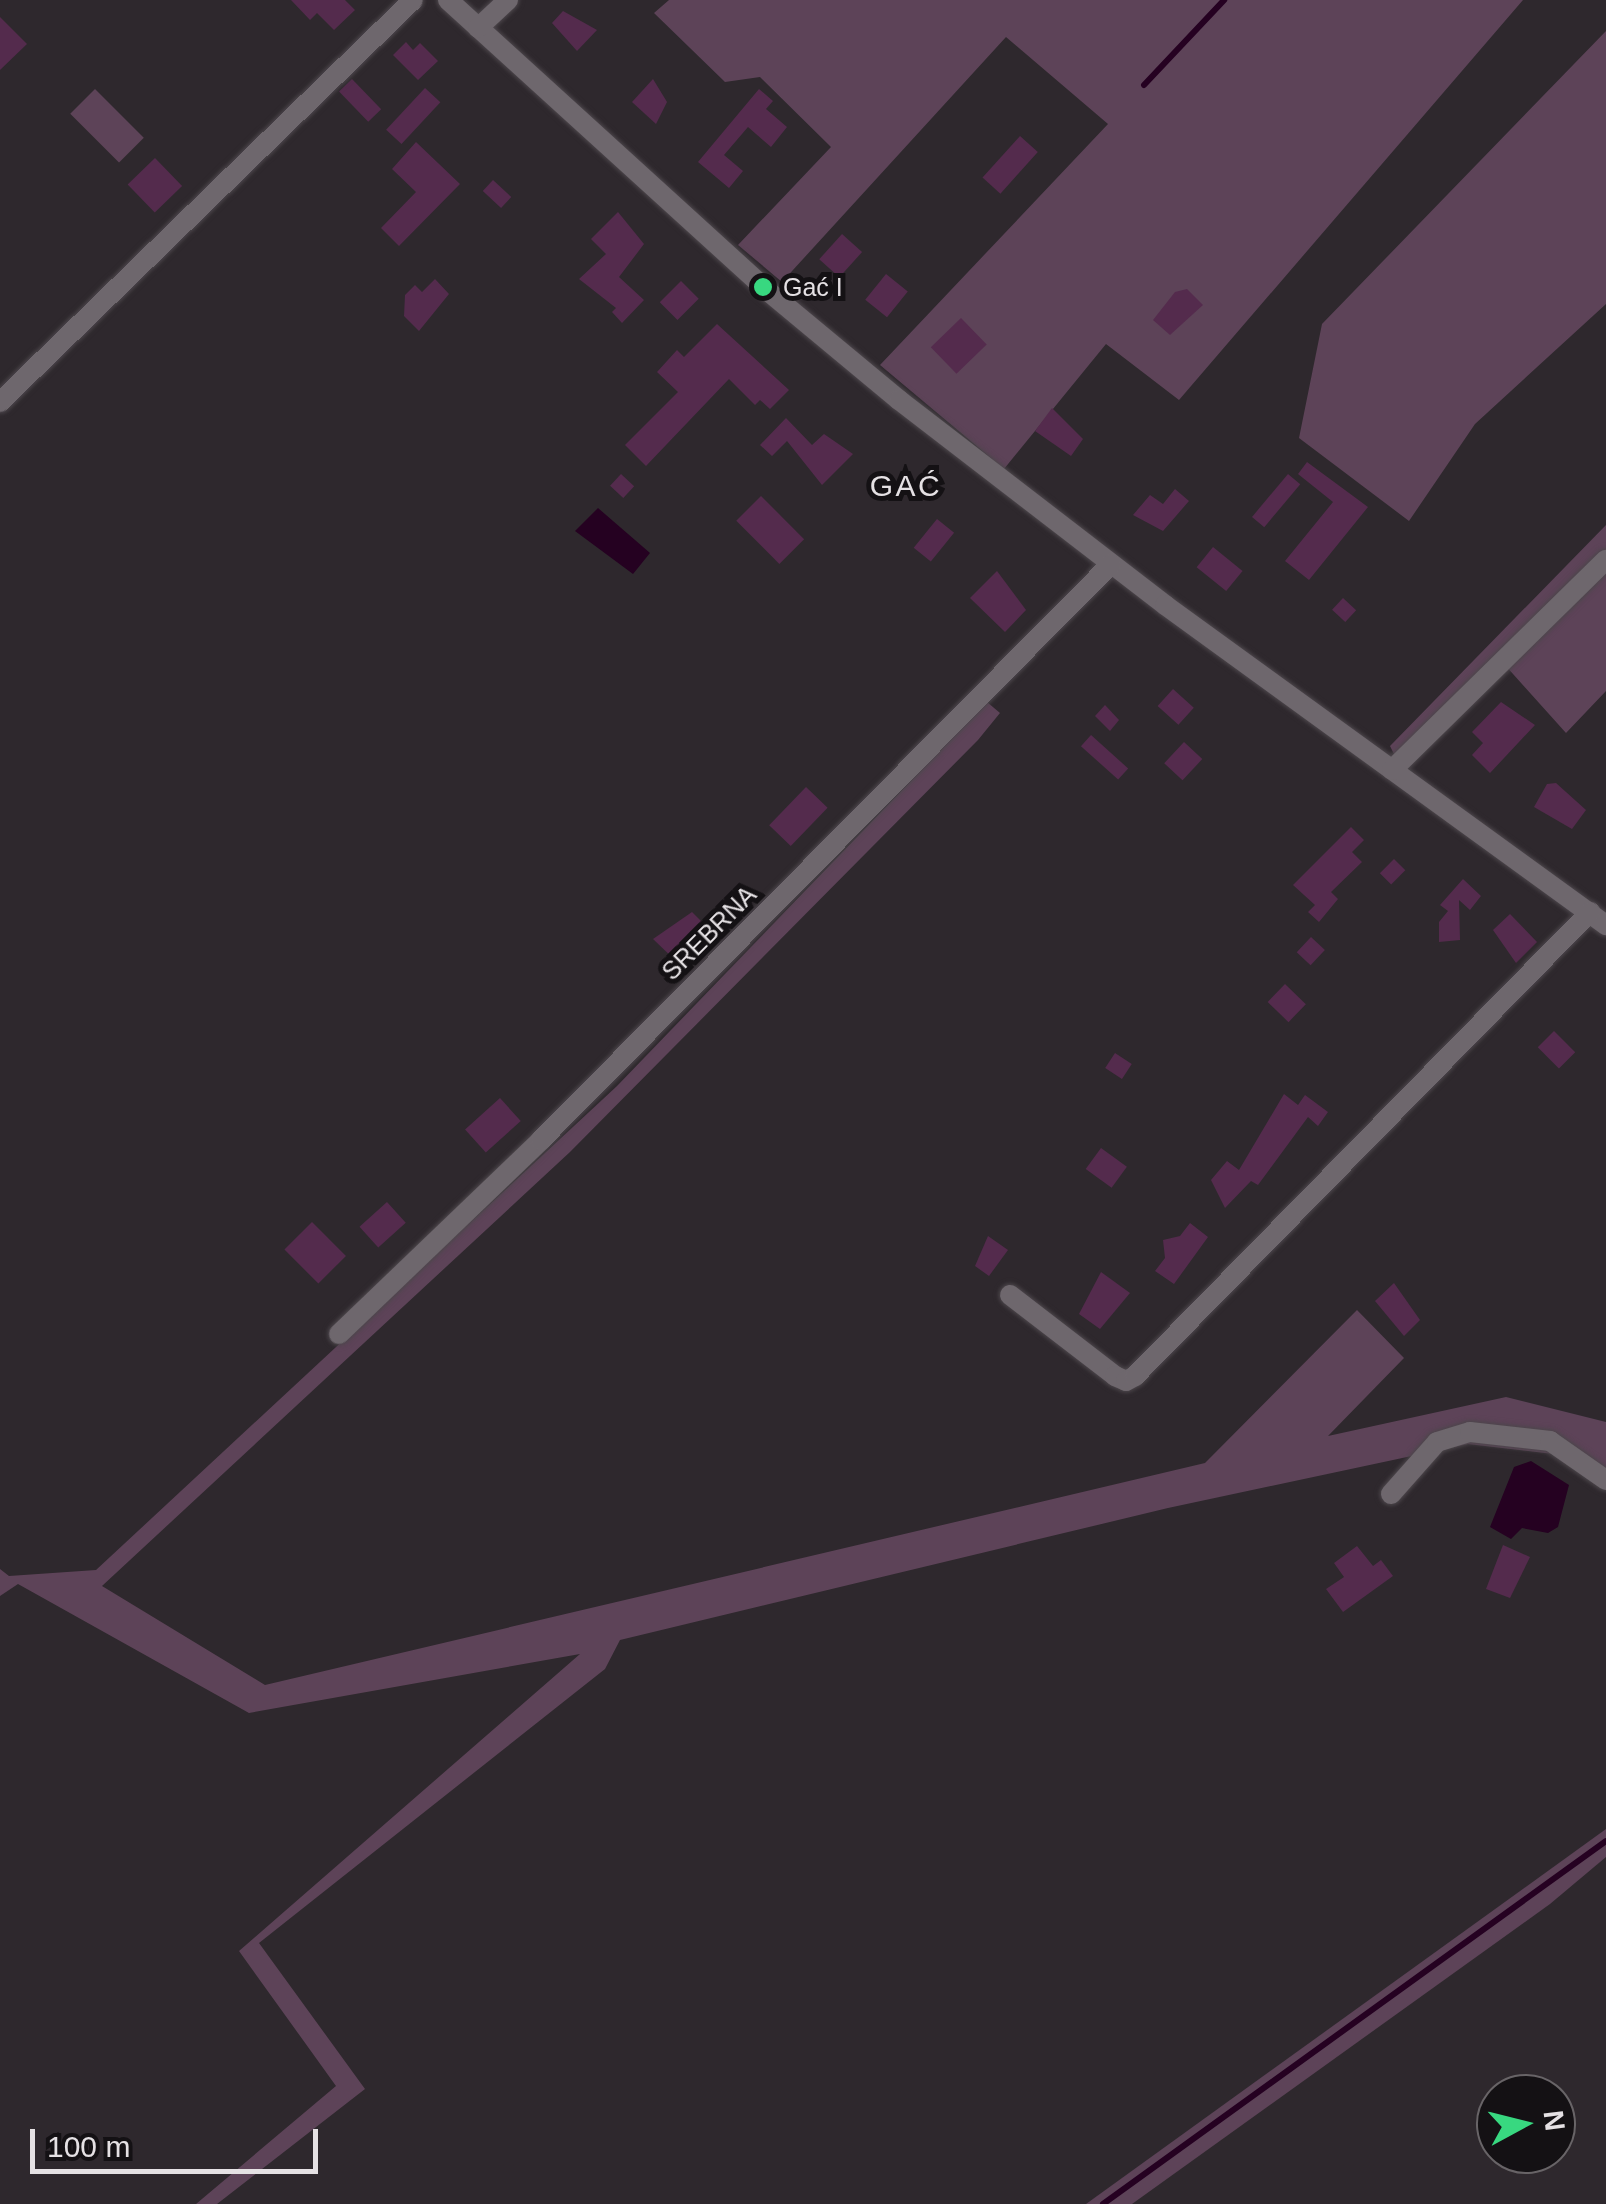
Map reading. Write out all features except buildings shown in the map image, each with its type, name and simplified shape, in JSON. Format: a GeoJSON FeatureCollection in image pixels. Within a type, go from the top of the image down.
{"type":"FeatureCollection","features":[{"type":"Feature","properties":{"kind":"street"},"geometry":{"type":"LineString","coordinates":[[0,402],[413,0]]}},
{"type":"Feature","properties":{"kind":"street"},"geometry":{"type":"LineString","coordinates":[[448,0],[763,288],[1111,564],[1598,918],[1135,1376],[1126,1381],[1115,1376],[1010,1295]]}},
{"type":"Feature","properties":{"kind":"street"},"geometry":{"type":"LineString","coordinates":[[478,28],[508,0]]}},
{"type":"Feature","properties":{"kind":"street"},"geometry":{"type":"LineString","coordinates":[[1392,770],[1606,560]]}},
{"type":"Feature","properties":{"kind":"street","name":"SREBRNA"},"geometry":{"type":"LineString","coordinates":[[339,1334],[542,1140],[1111,564]]}},
{"type":"Feature","properties":{"kind":"street"},"geometry":{"type":"LineString","coordinates":[[1391,1494],[1436,1442],[1470,1432],[1550,1441],[1606,1480]]}},
{"type":"Feature","properties":{"kind":"shaded area"},"geometry":{"type":"Polygon","coordinates":[[[669,0],[1523,0],[1179,400],[1106,344],[1004,469],[880,365],[1108,124],[1006,37],[782,282],[738,245],[831,147],[760,77],[725,82],[654,13],[669,0]]]}},
{"type":"Feature","properties":{"kind":"shaded area"},"geometry":{"type":"Polygon","coordinates":[[[1606,31],[1606,304],[1475,424],[1409,521],[1299,438],[1322,324],[1606,31]]]}},
{"type":"Feature","properties":{"kind":"shaded area"},"geometry":{"type":"Polygon","coordinates":[[[95,89],[144,138],[119,163],[70,114],[95,89]]]}},
{"type":"Feature","properties":{"kind":"shaded area"},"geometry":{"type":"Polygon","coordinates":[[[598,508],[650,553],[633,574],[575,531],[598,508]]]}},
{"type":"Feature","properties":{"kind":"shaded area"},"geometry":{"type":"Polygon","coordinates":[[[1606,525],[1606,691],[1566,733],[1496,655],[1395,756],[1390,746],[1606,525]]]}},
{"type":"Feature","properties":{"kind":"shaded area"},"geometry":{"type":"Polygon","coordinates":[[[987,702],[1000,713],[978,740],[570,1152],[102,1586],[265,1685],[1205,1463],[1357,1310],[1404,1358],[1328,1436],[1506,1397],[1606,1422],[1606,1479],[1570,1456],[1468,1444],[1168,1508],[620,1640],[605,1669],[259,1943],[365,2089],[217,2204],[196,2204],[336,2086],[239,1951],[580,1654],[249,1713],[18,1584],[0,1596],[0,1569],[9,1576],[96,1570],[617,1086],[987,702]]]}},
{"type":"Feature","properties":{"kind":"shaded area"},"geometry":{"type":"Polygon","coordinates":[[[1531,1461],[1569,1485],[1558,1527],[1548,1533],[1522,1528],[1511,1539],[1490,1527],[1514,1467],[1531,1461]]]}},
{"type":"Feature","properties":{"kind":"shaded area"},"geometry":{"type":"Polygon","coordinates":[[[1606,1829],[1606,1857],[1550,1904],[1132,2204],[1086,2204],[1606,1829]]]}},
{"type":"Feature","properties":{"kind":"waterway"},"geometry":{"type":"LineString","coordinates":[[1144,85],[1224,0]]}},
{"type":"Feature","properties":{"kind":"waterway"},"geometry":{"type":"LineString","coordinates":[[1103,2204],[1606,1841]]}},
{"type":"Feature","properties":{"kind":"place","name":"Gać I"},"geometry":{"type":"Point","coordinates":[763,287]}},
{"type":"Feature","properties":{"kind":"district","name":"GAĆ"},"geometry":{"type":"Point","coordinates":[906,486]}}]}
